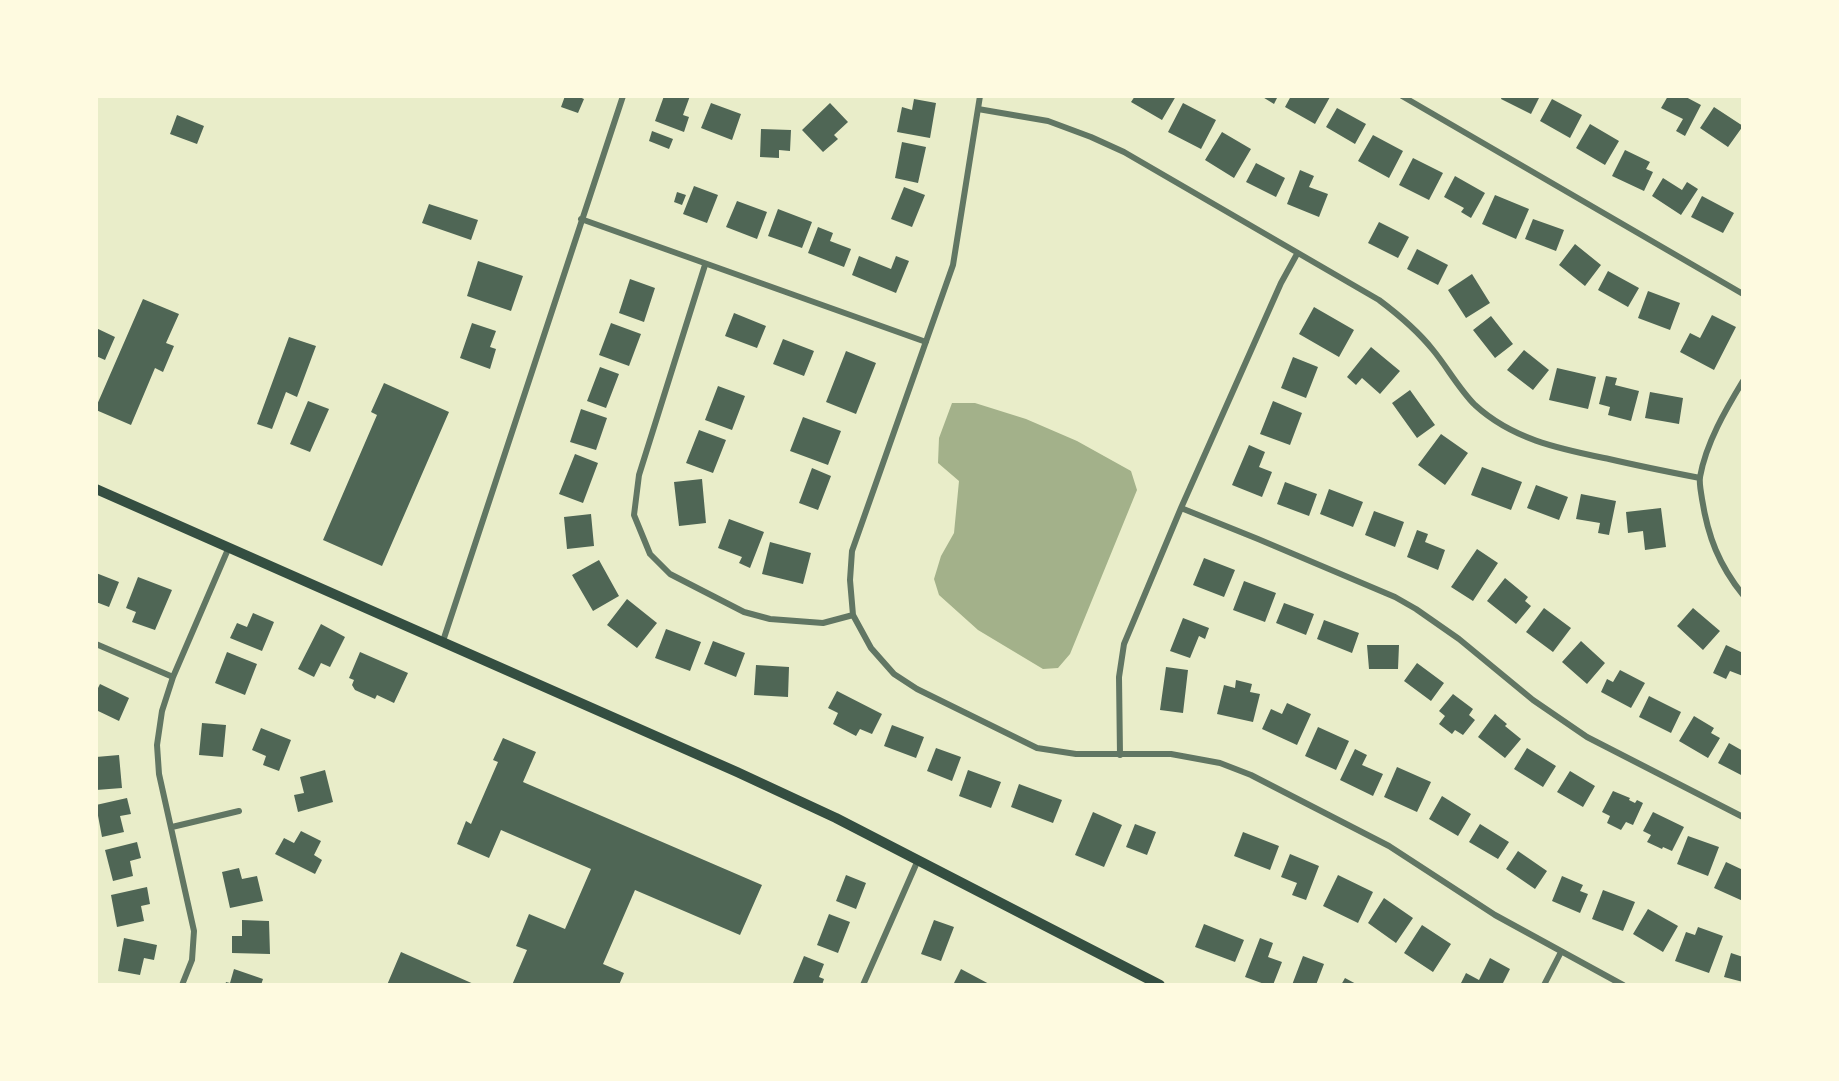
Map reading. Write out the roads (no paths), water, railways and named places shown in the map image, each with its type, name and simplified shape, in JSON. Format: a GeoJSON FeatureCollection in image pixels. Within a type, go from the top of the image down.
{"type":"FeatureCollection","features":[{"type":"Feature","properties":{"kind":"main road"},"geometry":{"type":"LineString","coordinates":[[96,489],[443,641],[836,818],[1160,985]]}},
{"type":"Feature","properties":{"kind":"street"},"geometry":{"type":"LineString","coordinates":[[443,641],[622,96]]}},
{"type":"Feature","properties":{"kind":"street"},"geometry":{"type":"LineString","coordinates":[[980,96],[953,264],[852,551],[850,580],[853,615],[871,648],[894,675],[917,689],[1037,748],[1076,754],[1171,754],[1196,757],[1251,775],[1389,846],[1495,915],[1623,985]]}},
{"type":"Feature","properties":{"kind":"street"},"geometry":{"type":"LineString","coordinates":[[1402,96],[1743,294]]}},
{"type":"Feature","properties":{"kind":"street"},"geometry":{"type":"LineString","coordinates":[[978,109],[1048,121],[1091,136],[1379,300],[1406,320],[1432,349],[1472,402],[1510,431],[1564,450],[1700,478]]}},
{"type":"Feature","properties":{"kind":"street"},"geometry":{"type":"LineString","coordinates":[[581,219],[926,342]]}},
{"type":"Feature","properties":{"kind":"street"},"geometry":{"type":"LineString","coordinates":[[1120,755],[1119,677],[1124,644],[1181,508],[1281,283],[1298,254]]}},
{"type":"Feature","properties":{"kind":"street"},"geometry":{"type":"LineString","coordinates":[[705,265],[639,475],[634,515],[650,554],[670,574],[744,612],[770,619],[823,623],[853,615]]}},
{"type":"Feature","properties":{"kind":"street"},"geometry":{"type":"LineString","coordinates":[[1743,381],[1719,422],[1700,478],[1710,541],[1729,578],[1743,595]]}},
{"type":"Feature","properties":{"kind":"street"},"geometry":{"type":"LineString","coordinates":[[1181,508],[1409,605],[1459,639],[1533,700],[1587,737],[1743,817]]}},
{"type":"Feature","properties":{"kind":"street"},"geometry":{"type":"LineString","coordinates":[[182,985],[192,960],[194,931],[159,774],[157,745],[162,711],[173,677],[229,547]]}},
{"type":"Feature","properties":{"kind":"street"},"geometry":{"type":"LineString","coordinates":[[96,644],[173,677]]}},
{"type":"Feature","properties":{"kind":"street"},"geometry":{"type":"LineString","coordinates":[[172,827],[239,811]]}},
{"type":"Feature","properties":{"kind":"street"},"geometry":{"type":"LineString","coordinates":[[863,985],[918,860]]}},
{"type":"Feature","properties":{"kind":"street"},"geometry":{"type":"LineString","coordinates":[[1544,985],[1561,952]]}}]}
